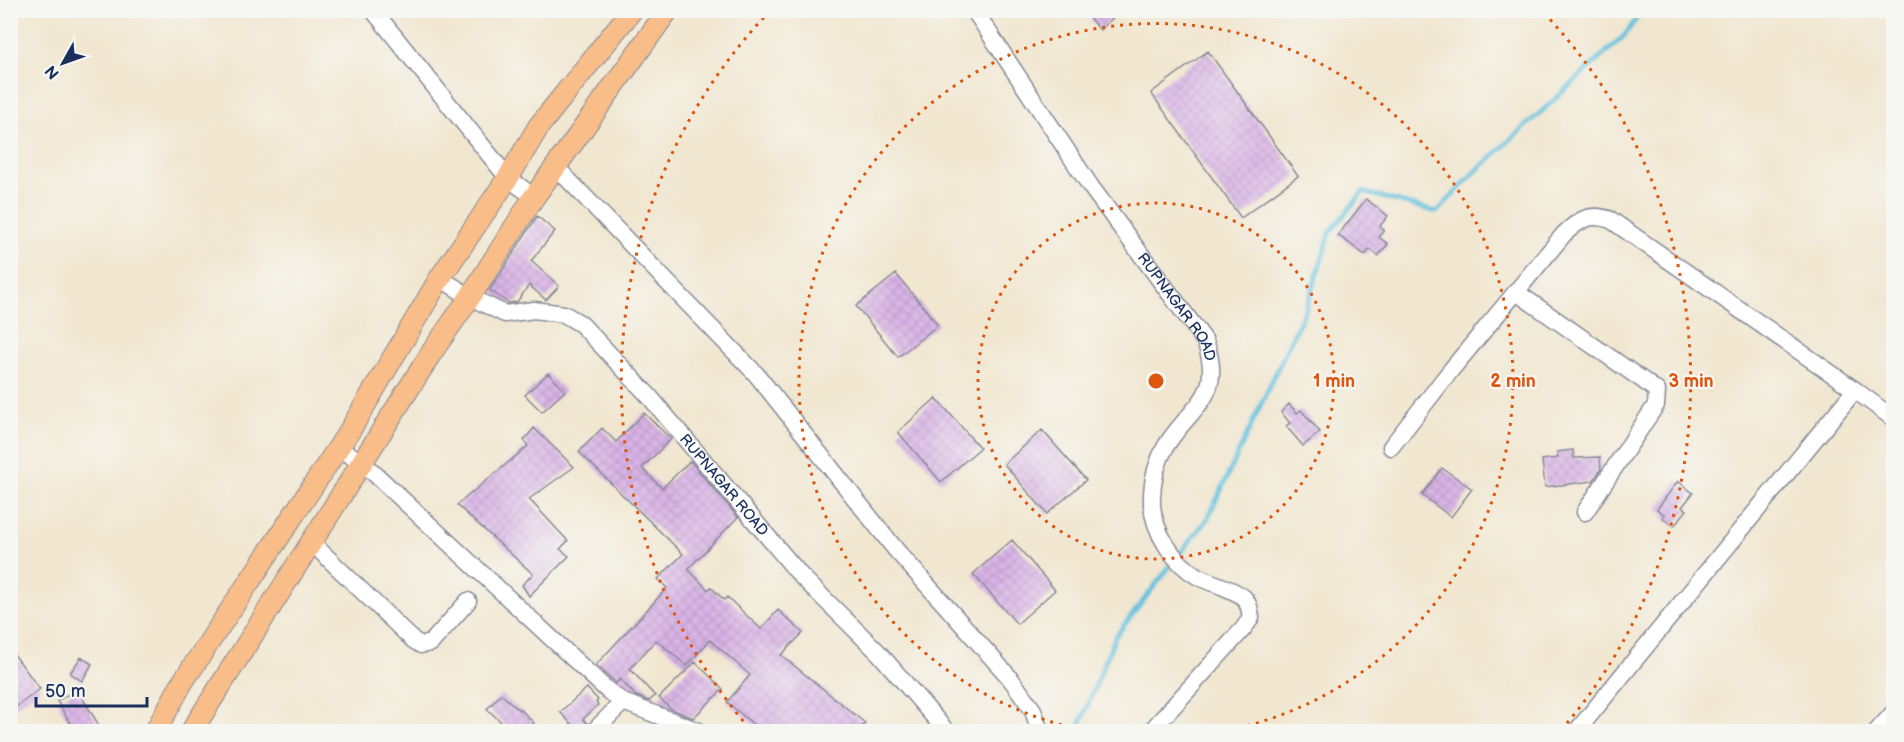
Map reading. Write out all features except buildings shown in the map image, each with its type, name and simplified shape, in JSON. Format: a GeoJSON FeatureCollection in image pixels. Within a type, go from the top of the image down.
{"type":"FeatureCollection","features":[{"type":"Feature","properties":{"kind":"main road"},"geometry":{"type":"LineString","coordinates":[[155,732],[182,683],[339,447],[440,278],[508,178],[539,126],[632,10]]}},
{"type":"Feature","properties":{"kind":"main road"},"geometry":{"type":"LineString","coordinates":[[191,732],[432,352],[534,197],[668,10]]}},
{"type":"Feature","properties":{"kind":"street"},"geometry":{"type":"LineString","coordinates":[[373,10],[508,178],[534,197]]}},
{"type":"Feature","properties":{"kind":"street","name":"RUPNAGAR ROAD"},"geometry":{"type":"LineString","coordinates":[[974,10],[1091,187],[1205,341],[1212,360],[1212,379],[1205,397],[1167,444],[1154,473],[1152,507],[1160,532],[1178,560],[1195,575],[1243,597],[1250,607],[1251,618],[1150,732]]}},
{"type":"Feature","properties":{"kind":"street"},"geometry":{"type":"LineString","coordinates":[[555,166],[756,374],[896,550],[1010,678],[1033,710],[1040,732]]}},
{"type":"Feature","properties":{"kind":"street"},"geometry":{"type":"LineString","coordinates":[[1392,447],[1451,370],[1564,234],[1588,216],[1602,216],[1611,220],[1893,419]]}},
{"type":"Feature","properties":{"kind":"street","name":"RUPNAGAR ROAD"},"geometry":{"type":"LineString","coordinates":[[440,278],[505,315],[534,310],[564,315],[581,324],[649,396],[801,576],[879,653],[947,732]]}},
{"type":"Feature","properties":{"kind":"street"},"geometry":{"type":"LineString","coordinates":[[1515,292],[1656,391],[1656,405],[1585,512]]}},
{"type":"Feature","properties":{"kind":"street"},"geometry":{"type":"LineString","coordinates":[[1576,732],[1855,390]]}},
{"type":"Feature","properties":{"kind":"street"},"geometry":{"type":"LineString","coordinates":[[339,447],[362,462],[607,690],[623,702],[701,732]]}},
{"type":"Feature","properties":{"kind":"street"},"geometry":{"type":"LineString","coordinates":[[311,542],[413,640],[421,645],[431,643],[468,601]]}},
{"type":"Feature","properties":{"kind":"street"},"geometry":{"type":"LineString","coordinates":[[593,732],[623,702]]}},
{"type":"Feature","properties":{"kind":"street"},"geometry":{"type":"LineString","coordinates":[[1876,732],[1893,712]]}},
{"type":"Feature","properties":{"kind":"waterway"},"geometry":{"type":"LineString","coordinates":[[1179,555],[1208,518],[1306,308],[1331,231],[1363,192],[1437,212],[1473,174],[1624,36],[1643,10]]}},
{"type":"Feature","properties":{"kind":"waterway"},"geometry":{"type":"LineString","coordinates":[[1077,732],[1115,637],[1174,561]]}}]}
